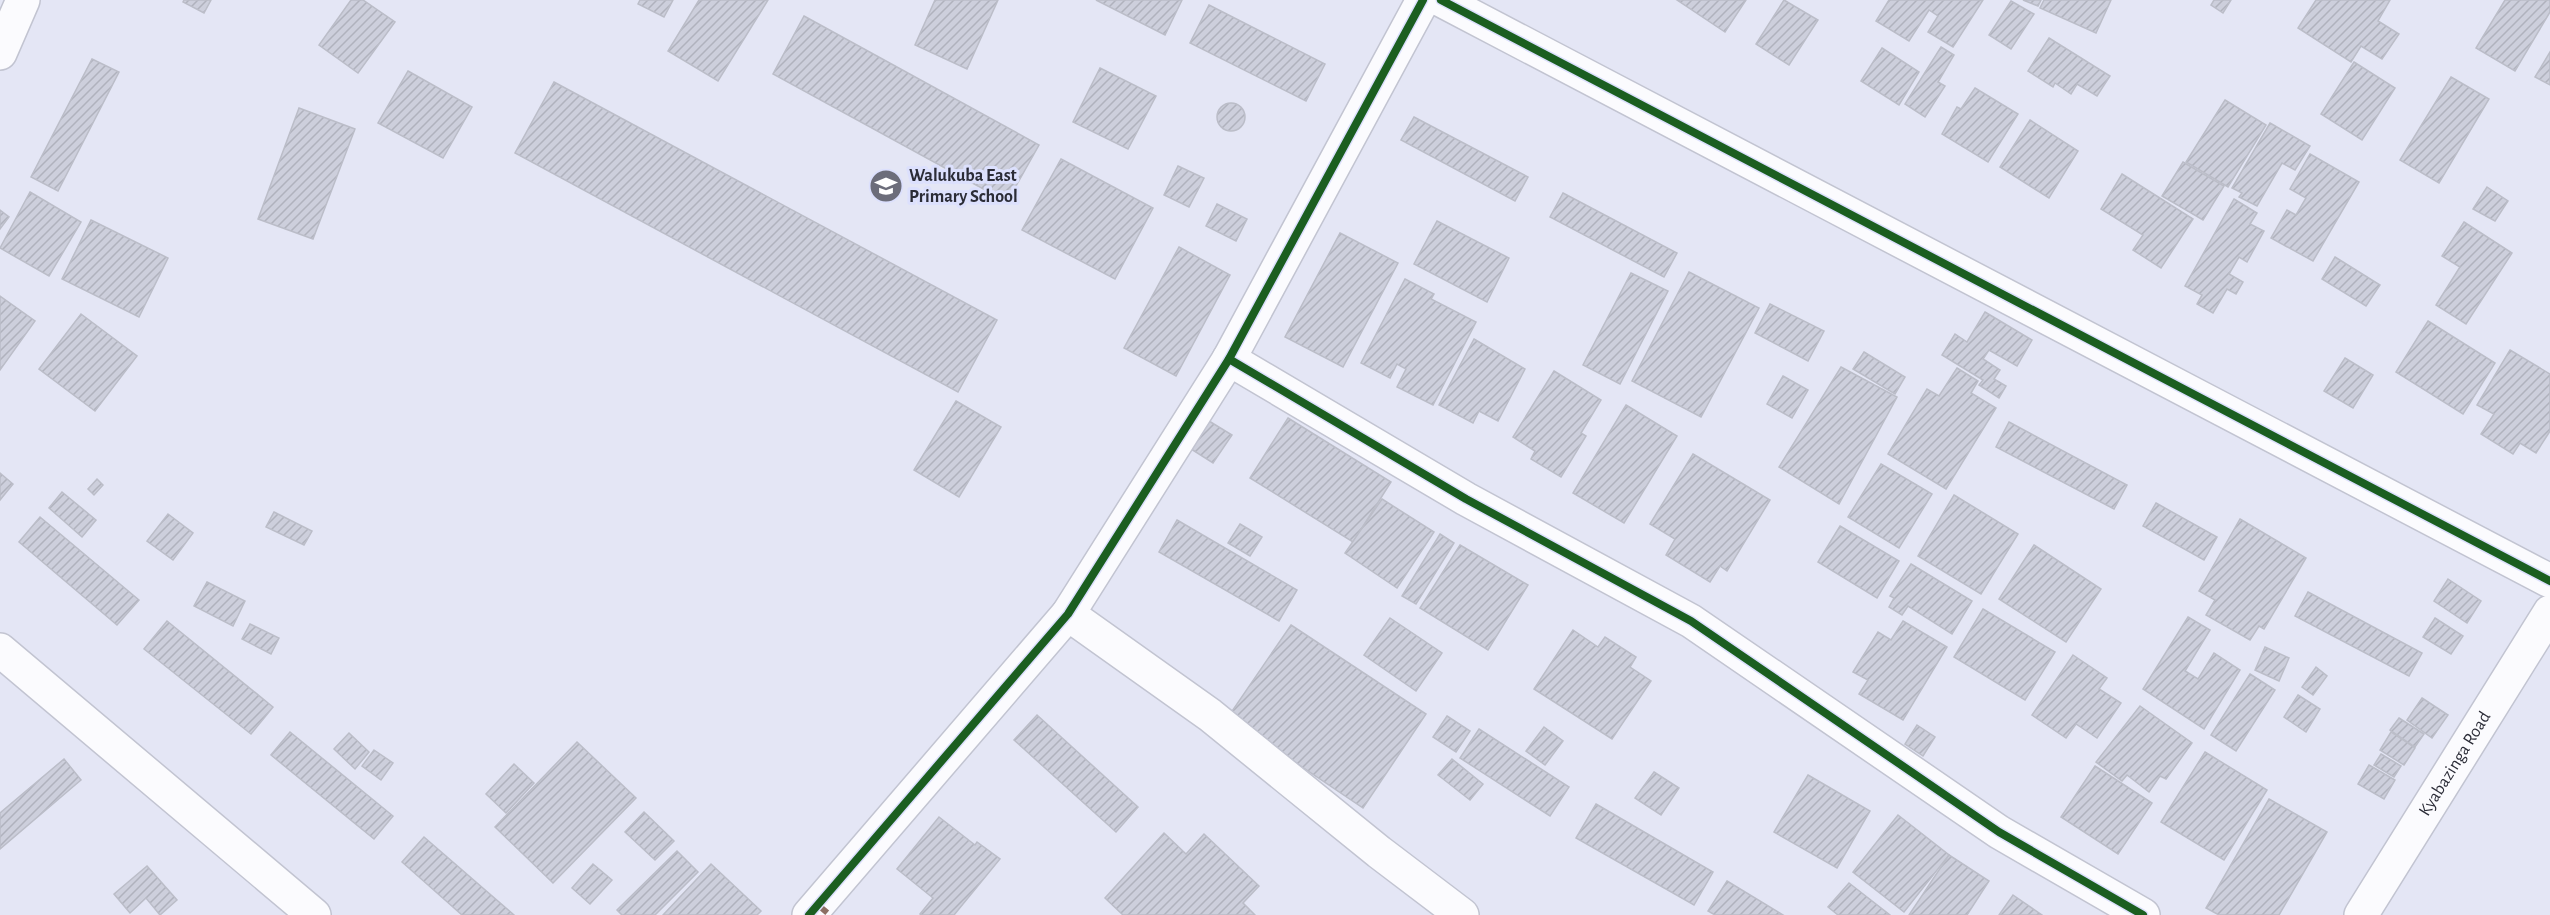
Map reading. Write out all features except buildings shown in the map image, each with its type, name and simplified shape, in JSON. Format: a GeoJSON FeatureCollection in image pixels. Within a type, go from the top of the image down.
{"type":"FeatureCollection","features":[{"type":"Feature","properties":{"kind":"street"},"geometry":{"type":"LineString","coordinates":[[0,53],[23,0]]}},
{"type":"Feature","properties":{"kind":"street"},"geometry":{"type":"LineString","coordinates":[[809,915],[1068,614],[1229,359],[1423,0]]}},
{"type":"Feature","properties":{"kind":"street"},"geometry":{"type":"LineString","coordinates":[[1441,0],[2550,581]]}},
{"type":"Feature","properties":{"kind":"street"},"geometry":{"type":"LineString","coordinates":[[1229,359],[1466,499],[1691,621],[1999,832],[2143,915]]}},
{"type":"Feature","properties":{"kind":"street","name":"Kyabazinga Road"},"geometry":{"type":"LineString","coordinates":[[2361,915],[2550,612]]}},
{"type":"Feature","properties":{"kind":"street"},"geometry":{"type":"LineString","coordinates":[[1068,614],[1210,715],[1379,852],[1462,915]]}},
{"type":"Feature","properties":{"kind":"street"},"geometry":{"type":"LineString","coordinates":[[0,650],[315,915]]}},
{"type":"Feature","properties":{"kind":"marked path"},"geometry":{"type":"LineString","coordinates":[[818,905],[830,915]]}},
{"type":"Feature","properties":{"kind":"cycle path"},"geometry":{"type":"LineString","coordinates":[[809,915],[1068,614],[1229,359],[1423,0]]}},
{"type":"Feature","properties":{"kind":"cycle path"},"geometry":{"type":"LineString","coordinates":[[1441,0],[2550,581]]}},
{"type":"Feature","properties":{"kind":"cycle path"},"geometry":{"type":"LineString","coordinates":[[1229,359],[1466,499],[1691,621],[1999,832],[2143,915]]}},
{"type":"Feature","properties":{"kind":"place","name":"Walukuba East Primary School"},"geometry":{"type":"Point","coordinates":[886,186]}}]}
